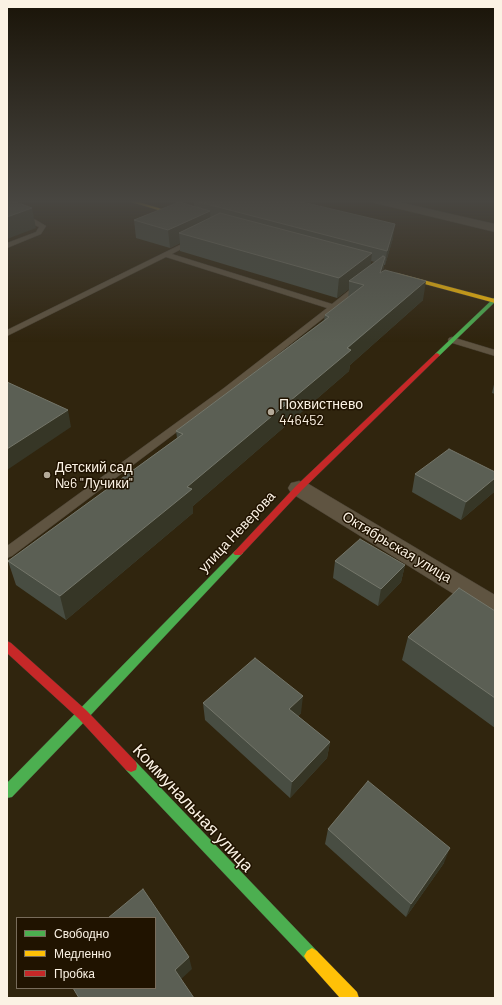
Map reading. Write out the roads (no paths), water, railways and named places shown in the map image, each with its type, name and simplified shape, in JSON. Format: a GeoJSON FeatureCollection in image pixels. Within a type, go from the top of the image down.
{"type":"FeatureCollection","features":[{"type":"Feature","properties":{"kind":"street"},"geometry":{"type":"LineString","coordinates":[[388,272],[494,300]]}},
{"type":"Feature","properties":{"kind":"street","name":"улица Неверова"},"geometry":{"type":"LineString","coordinates":[[7,792],[83,715],[298,488],[494,300]]}},
{"type":"Feature","properties":{"kind":"street","name":"Октябрьская улица"},"geometry":{"type":"LineString","coordinates":[[298,488],[495,606]]}},
{"type":"Feature","properties":{"kind":"street","name":"Коммунальная улица"},"geometry":{"type":"LineString","coordinates":[[7,646],[83,715],[351,998]]}},
{"type":"Feature","properties":{"kind":"lane"},"geometry":{"type":"LineString","coordinates":[[7,333],[178,248]]}},
{"type":"Feature","properties":{"kind":"lane"},"geometry":{"type":"LineString","coordinates":[[166,254],[333,307]]}},
{"type":"Feature","properties":{"kind":"lane"},"geometry":{"type":"LineString","coordinates":[[7,553],[227,390],[368,280]]}},
{"type":"Feature","properties":{"kind":"lane"},"geometry":{"type":"LineString","coordinates":[[452,340],[495,353]]}},
{"type":"Feature","properties":{"kind":"place","name":"Похвистнево 446452"},"geometry":{"type":"Point","coordinates":[271,412]}},
{"type":"Feature","properties":{"kind":"place","name":"Детский сад №6 \"Лучики\""},"geometry":{"type":"Point","coordinates":[47,475]}}]}
